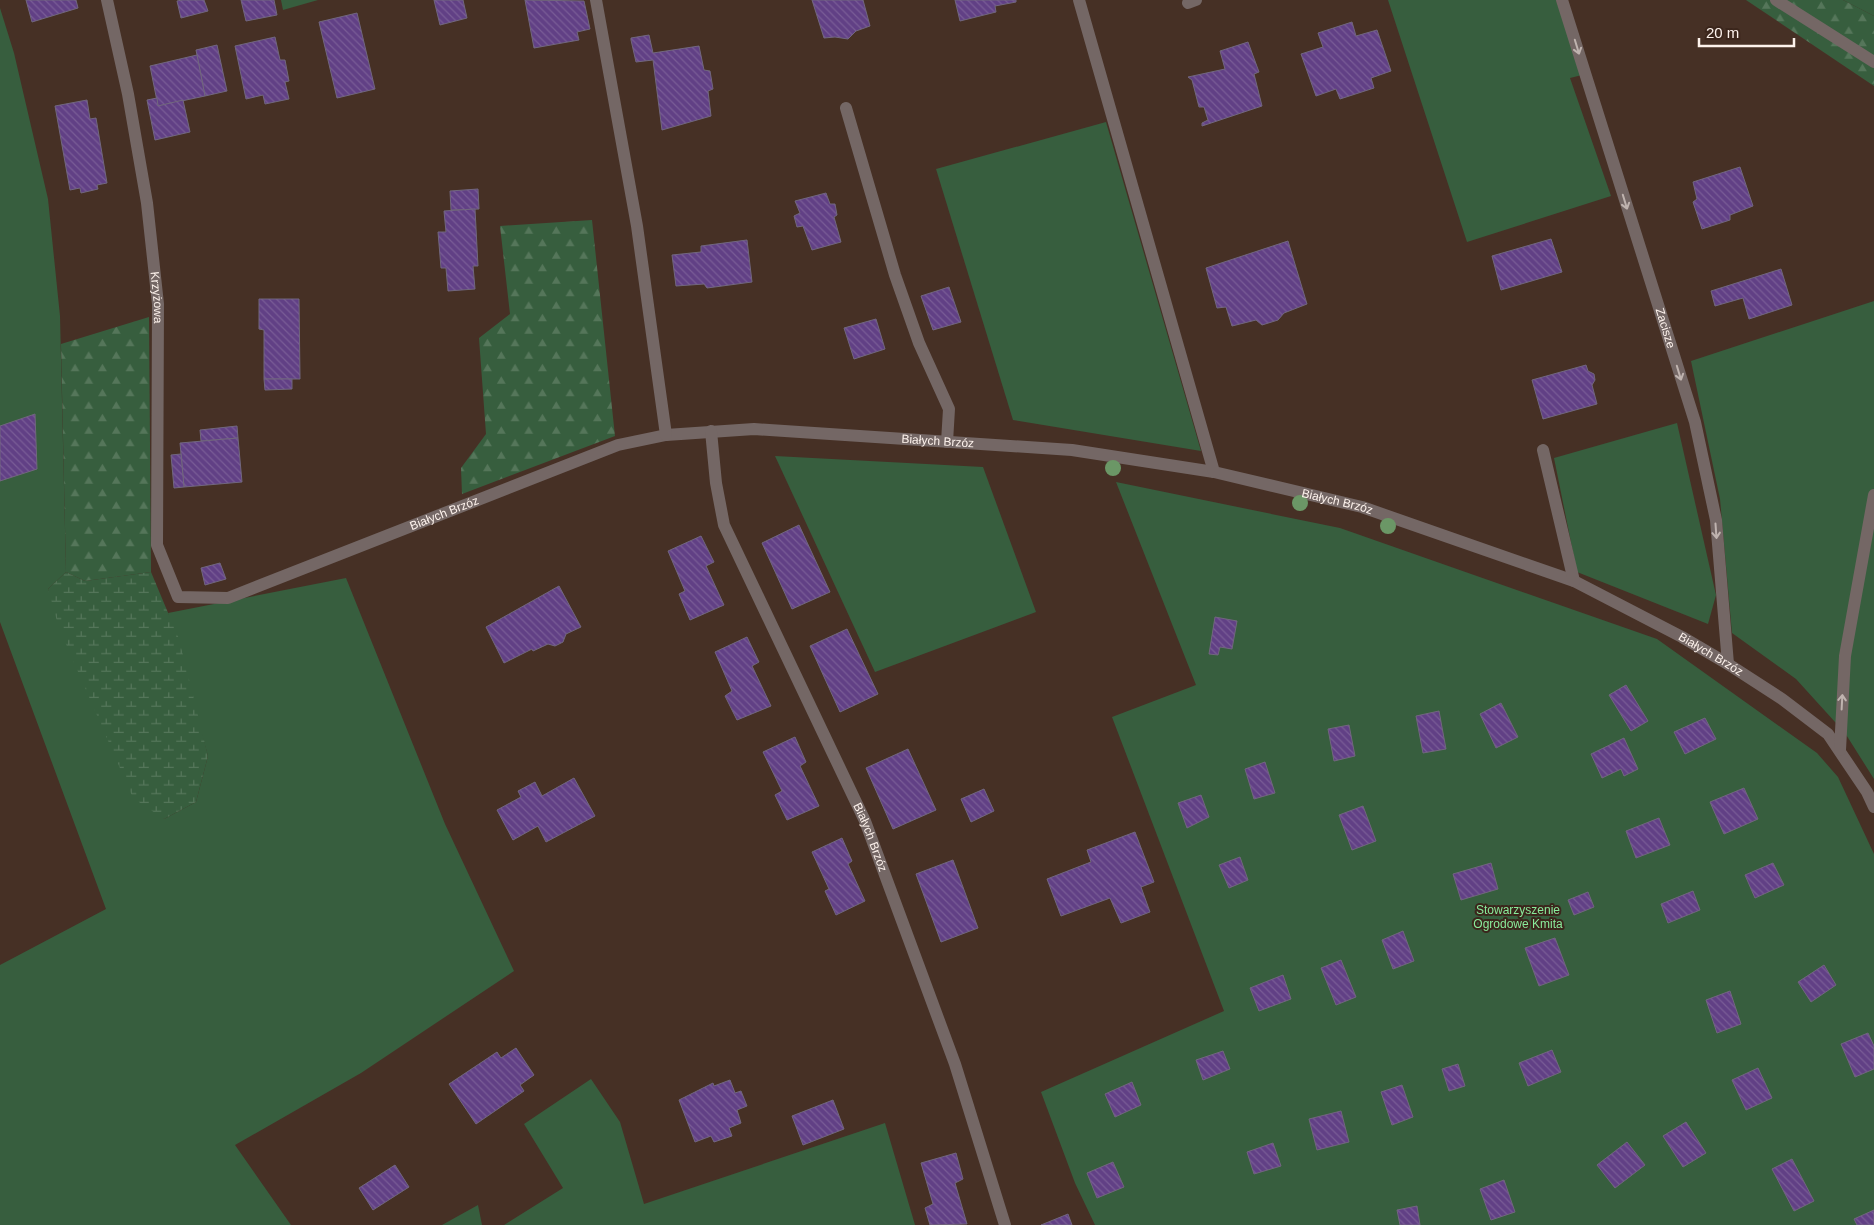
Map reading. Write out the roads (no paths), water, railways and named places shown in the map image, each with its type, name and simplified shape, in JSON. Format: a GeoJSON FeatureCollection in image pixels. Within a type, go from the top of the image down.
{"type":"FeatureCollection","features":[{"type":"Feature","properties":{"kind":"street","name":"Krzyżowa"},"geometry":{"type":"LineString","coordinates":[[107,0],[128,94],[148,203],[158,304],[157,545],[178,597]]}},
{"type":"Feature","properties":{"kind":"street"},"geometry":{"type":"LineString","coordinates":[[596,0],[637,226],[666,435]]}},
{"type":"Feature","properties":{"kind":"street"},"geometry":{"type":"LineString","coordinates":[[1079,0],[1214,472]]}},
{"type":"Feature","properties":{"kind":"street","name":"Zacisze"},"geometry":{"type":"LineString","coordinates":[[1562,0],[1695,422],[1716,520],[1728,664]]}},
{"type":"Feature","properties":{"kind":"street"},"geometry":{"type":"LineString","coordinates":[[1776,0],[1874,62]]}},
{"type":"Feature","properties":{"kind":"street"},"geometry":{"type":"LineString","coordinates":[[846,108],[895,275],[920,343],[949,409],[947,442]]}},
{"type":"Feature","properties":{"kind":"street","name":"Białych Brzóz"},"geometry":{"type":"LineString","coordinates":[[178,597],[228,598],[618,446],[666,435],[754,429],[1072,450],[1214,472],[1362,507],[1574,581],[1682,637],[1782,699],[1828,734],[1867,792],[1874,807]]}},
{"type":"Feature","properties":{"kind":"street","name":"Białych Brzóz"},"geometry":{"type":"LineString","coordinates":[[711,431],[716,483],[724,525],[866,821],[955,1064],[1005,1225]]}},
{"type":"Feature","properties":{"kind":"street"},"geometry":{"type":"LineString","coordinates":[[1543,450],[1574,581]]}},
{"type":"Feature","properties":{"kind":"street"},"geometry":{"type":"LineString","coordinates":[[1840,750],[1845,656],[1874,495]]}},
{"type":"Feature","properties":{"kind":"park label","name":"Stowarzyszenie Ogrodowe Kmita"},"geometry":{"type":"Point","coordinates":[1518,917]}}]}
